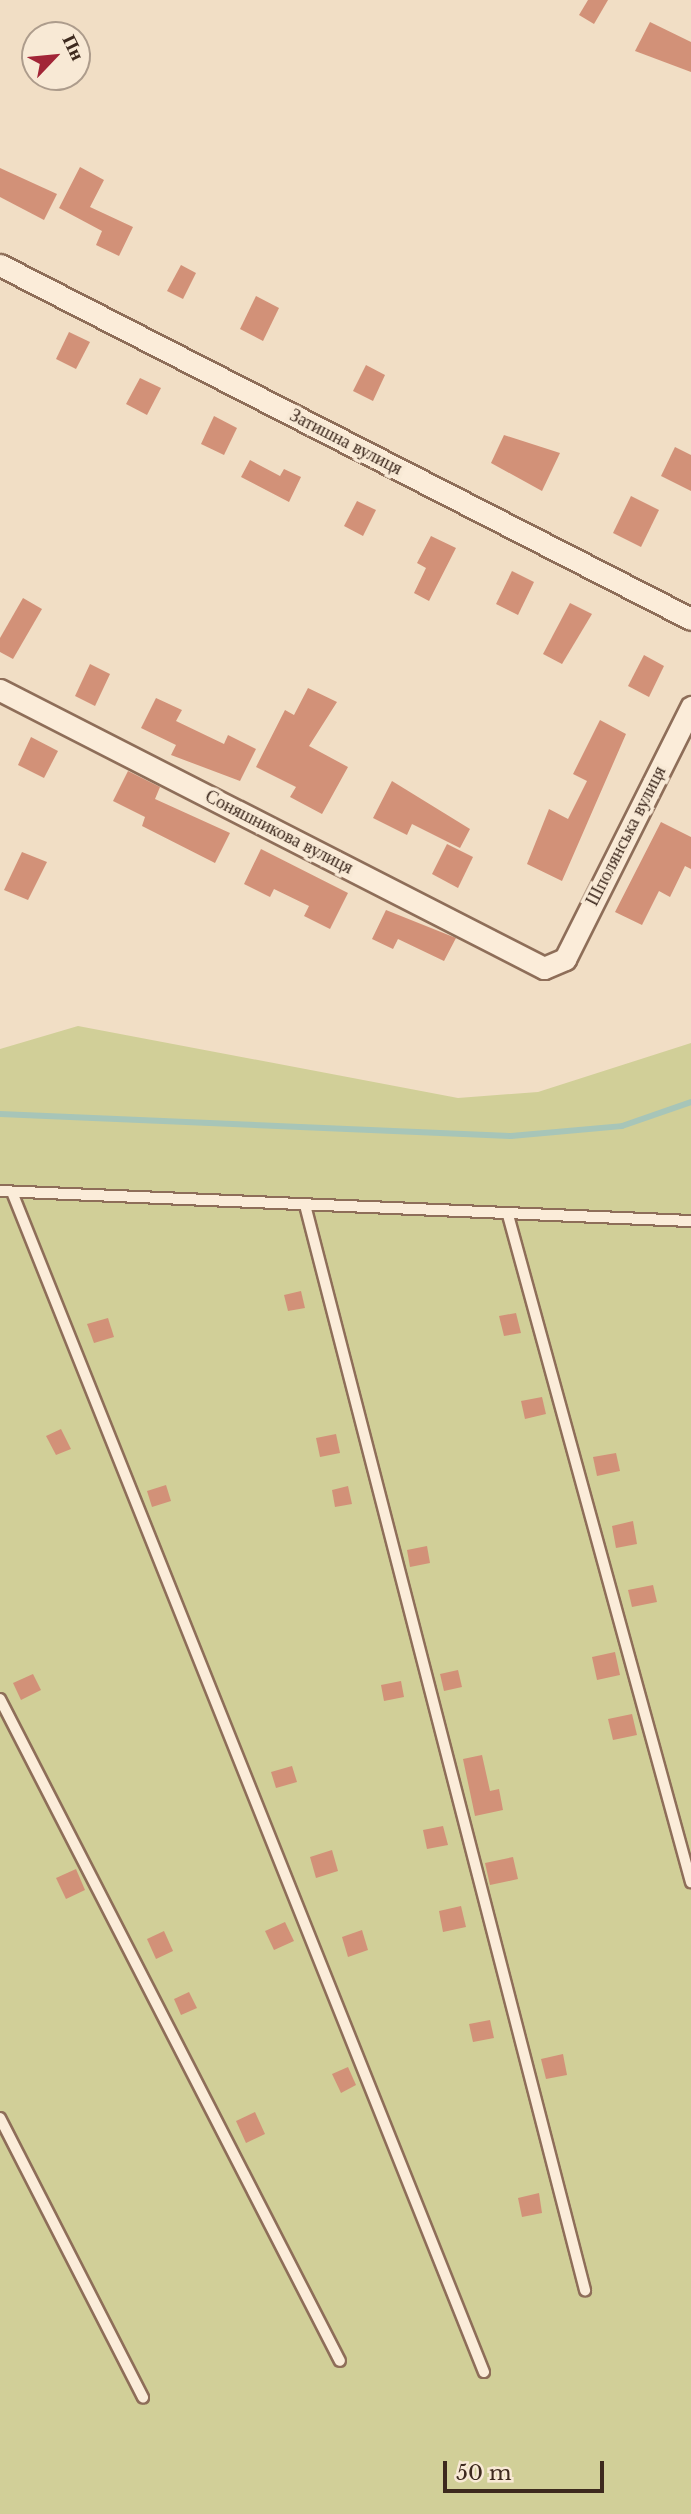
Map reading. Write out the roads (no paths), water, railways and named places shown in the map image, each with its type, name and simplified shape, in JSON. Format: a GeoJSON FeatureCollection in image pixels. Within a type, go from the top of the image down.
{"type":"FeatureCollection","features":[{"type":"Feature","properties":{"kind":"street","name":"Затишна вулиця"},"geometry":{"type":"LineString","coordinates":[[0,265],[691,619]]}},
{"type":"Feature","properties":{"kind":"street","name":"Соняшникова вулиця"},"geometry":{"type":"LineString","coordinates":[[0,690],[544,968],[559,964]]}},
{"type":"Feature","properties":{"kind":"street","name":"Шполянська вулиця"},"geometry":{"type":"LineString","coordinates":[[559,964],[691,707]]}},
{"type":"Feature","properties":{"kind":"lane"},"geometry":{"type":"LineString","coordinates":[[484,2372],[6,1192],[691,1221]]}},
{"type":"Feature","properties":{"kind":"lane"},"geometry":{"type":"LineString","coordinates":[[305,1205],[585,2290]]}},
{"type":"Feature","properties":{"kind":"lane"},"geometry":{"type":"LineString","coordinates":[[508,1215],[691,1882]]}},
{"type":"Feature","properties":{"kind":"lane"},"geometry":{"type":"LineString","coordinates":[[0,1699],[340,2361]]}},
{"type":"Feature","properties":{"kind":"lane"},"geometry":{"type":"LineString","coordinates":[[0,2118],[143,2397]]}},
{"type":"Feature","properties":{"kind":"waterway"},"geometry":{"type":"LineString","coordinates":[[0,1114],[511,1136],[622,1126],[691,1102]]}}]}
